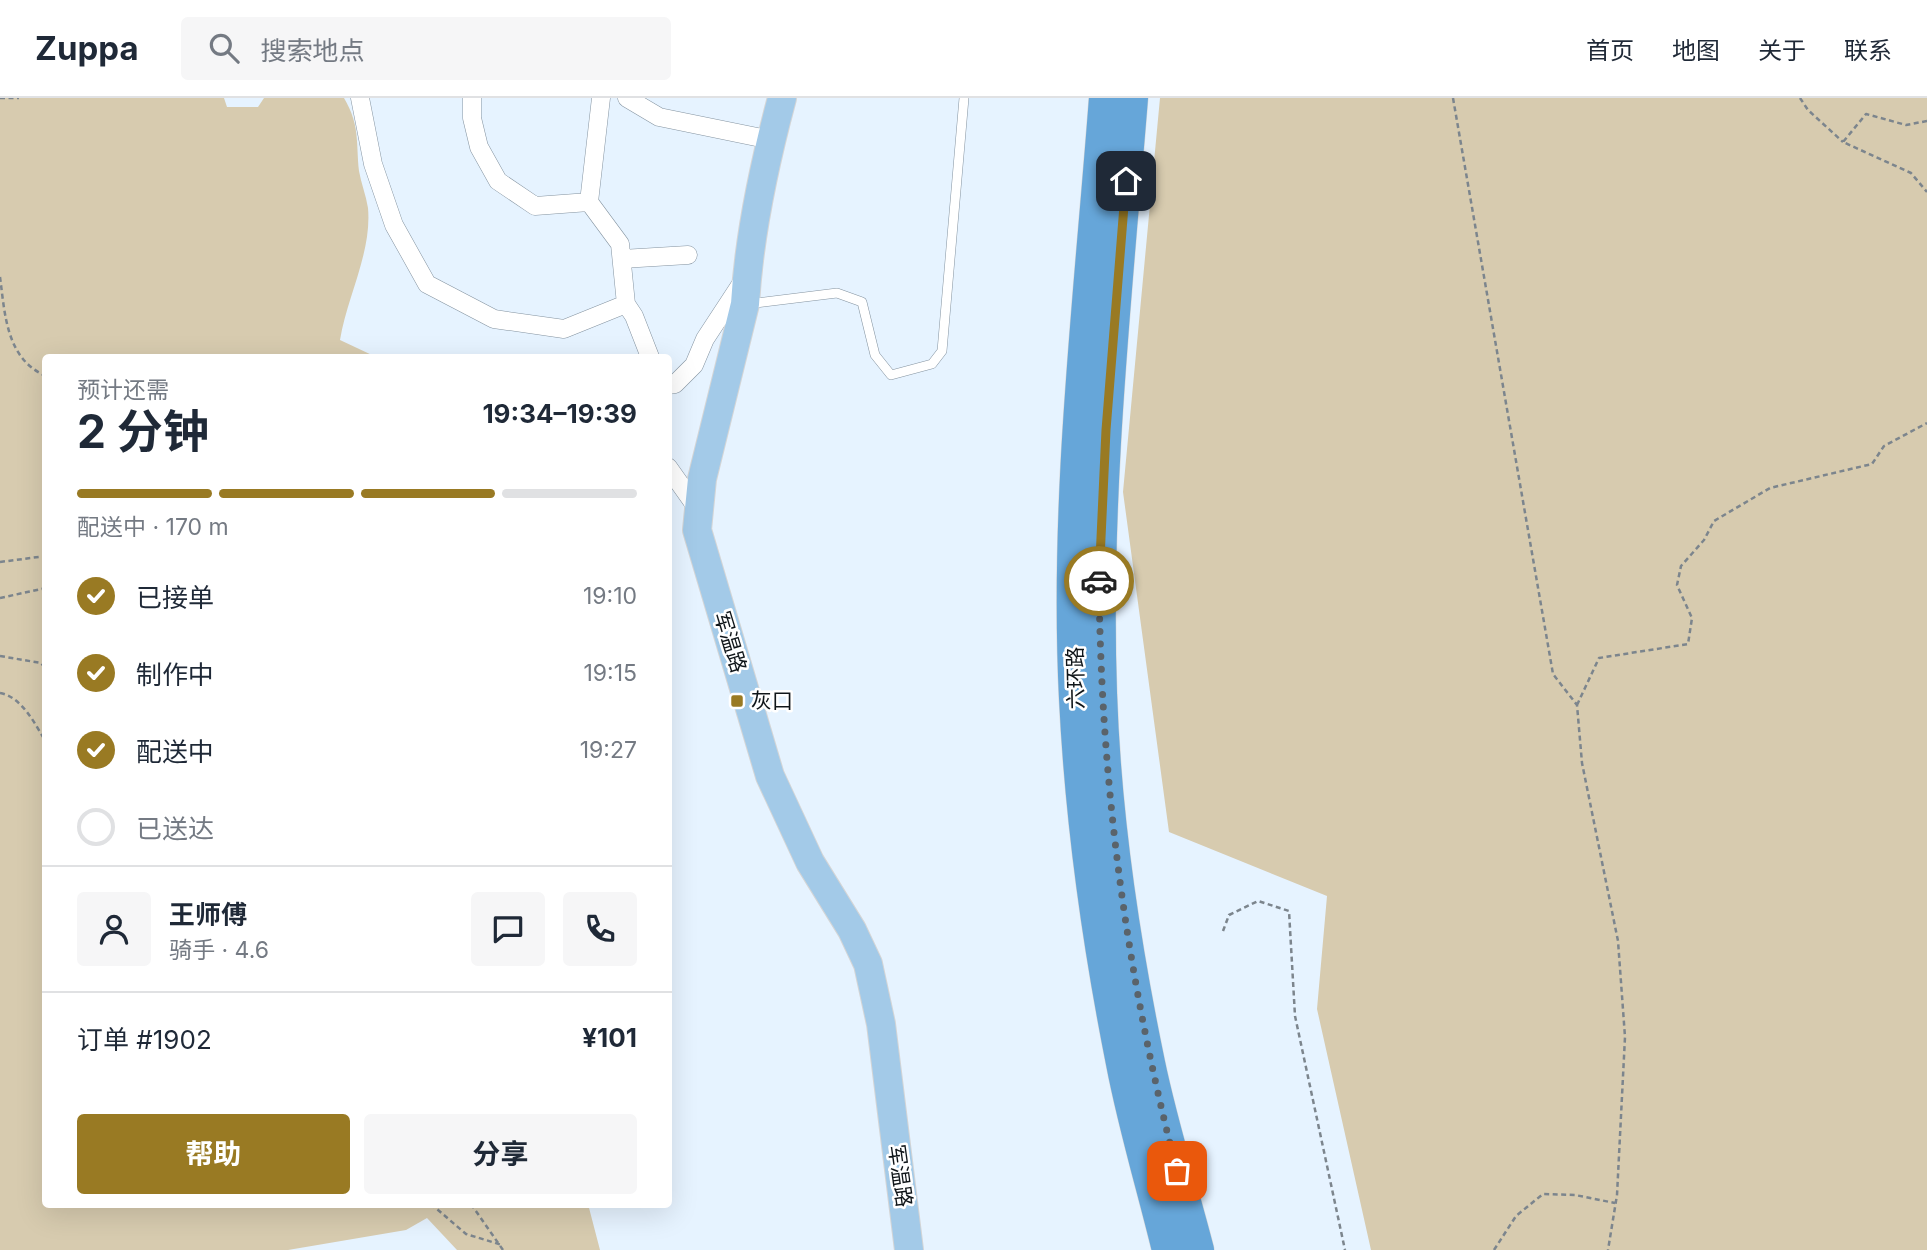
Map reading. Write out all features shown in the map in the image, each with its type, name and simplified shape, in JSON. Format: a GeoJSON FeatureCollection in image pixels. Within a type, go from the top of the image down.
{"type":"FeatureCollection","features":[{"type":"Feature","properties":{"kind":"highway","name":"六环路"},"geometry":{"type":"LineString","coordinates":[[1105,98],[1080,429],[1074,563],[1075,696],[1083,808],[1104,960],[1122,1066],[1168,1250]]}},
{"type":"Feature","properties":{"kind":"highway","name":"六环路"},"geometry":{"type":"LineString","coordinates":[[1132,98],[1106,430],[1099,563],[1101,695],[1129,957],[1150,1066],[1198,1250]]}},
{"type":"Feature","properties":{"kind":"main road","name":"军温路"},"geometry":{"type":"LineString","coordinates":[[782,98],[771,140],[747,275],[745,304],[697,508],[697,530],[770,776],[810,862],[852,930],[868,964],[881,1024],[909,1250]]}},
{"type":"Feature","properties":{"kind":"street"},"geometry":{"type":"LineString","coordinates":[[360,98],[373,164],[394,225],[427,284],[494,319],[564,329],[626,304]]}},
{"type":"Feature","properties":{"kind":"street"},"geometry":{"type":"LineString","coordinates":[[472,98],[472,118],[479,147],[498,181],[535,206],[589,202]]}},
{"type":"Feature","properties":{"kind":"street"},"geometry":{"type":"LineString","coordinates":[[601,98],[589,202],[620,244],[626,304],[634,316],[649,354]]}},
{"type":"Feature","properties":{"kind":"street"},"geometry":{"type":"LineString","coordinates":[[627,98],[659,117],[771,140]]}},
{"type":"Feature","properties":{"kind":"street"},"geometry":{"type":"LineString","coordinates":[[622,259],[688,255]]}},
{"type":"Feature","properties":{"kind":"street"},"geometry":{"type":"LineString","coordinates":[[672,384],[694,365],[705,339],[747,275]]}},
{"type":"Feature","properties":{"kind":"street"},"geometry":{"type":"LineString","coordinates":[[672,473],[697,508]]}},
{"type":"Feature","properties":{"kind":"lane"},"geometry":{"type":"LineString","coordinates":[[745,304],[837,292],[862,302],[875,355],[891,375],[932,364],[942,351],[964,98]]}},
{"type":"Feature","properties":{"kind":"path"},"geometry":{"type":"LineString","coordinates":[[0,98],[19,98]]}},
{"type":"Feature","properties":{"kind":"path"},"geometry":{"type":"LineString","coordinates":[[1453,98],[1553,674],[1577,705]]}},
{"type":"Feature","properties":{"kind":"path"},"geometry":{"type":"LineString","coordinates":[[1800,98],[1808,110],[1843,142],[1911,173],[1927,192]]}},
{"type":"Feature","properties":{"kind":"path"},"geometry":{"type":"LineString","coordinates":[[1843,142],[1866,114],[1906,125],[1927,121]]}},
{"type":"Feature","properties":{"kind":"path"},"geometry":{"type":"LineString","coordinates":[[0,277],[9,340],[34,372],[42,375]]}},
{"type":"Feature","properties":{"kind":"path"},"geometry":{"type":"LineString","coordinates":[[1608,1250],[1615,1203],[1625,1037],[1619,955],[1582,763],[1577,705],[1599,658],[1688,644],[1692,618],[1677,585],[1681,566],[1704,540],[1714,521],[1770,488],[1872,464],[1884,446],[1927,423]]}},
{"type":"Feature","properties":{"kind":"path"},"geometry":{"type":"LineString","coordinates":[[0,562],[42,557]]}},
{"type":"Feature","properties":{"kind":"path"},"geometry":{"type":"LineString","coordinates":[[0,598],[42,589]]}},
{"type":"Feature","properties":{"kind":"path"},"geometry":{"type":"LineString","coordinates":[[0,656],[42,664]]}},
{"type":"Feature","properties":{"kind":"path"},"geometry":{"type":"LineString","coordinates":[[0,693],[9,695],[33,719],[42,735]]}},
{"type":"Feature","properties":{"kind":"path"},"geometry":{"type":"LineString","coordinates":[[1223,931],[1229,915],[1258,901],[1289,911],[1295,1016],[1345,1250]]}},
{"type":"Feature","properties":{"kind":"path"},"geometry":{"type":"LineString","coordinates":[[1494,1250],[1516,1216],[1543,1194],[1575,1195],[1615,1203]]}},
{"type":"Feature","properties":{"kind":"path"},"geometry":{"type":"LineString","coordinates":[[436,1208],[466,1234],[502,1245]]}},
{"type":"Feature","properties":{"kind":"path"},"geometry":{"type":"LineString","coordinates":[[474,1208],[503,1250]]}},
{"type":"Feature","properties":{"kind":"shaded area"},"geometry":{"type":"Polygon","coordinates":[[[0,98],[224,98],[227,107],[258,107],[264,98],[344,98],[355,125],[359,171],[368,208],[368,225],[363,258],[340,340],[370,354],[42,354],[42,1208],[589,1208],[600,1250],[457,1250],[427,1218],[406,1230],[288,1250],[0,1250],[0,98]]]}},
{"type":"Feature","properties":{"kind":"shaded area"},"geometry":{"type":"Polygon","coordinates":[[[1160,98],[1927,98],[1927,1250],[1371,1250],[1317,1009],[1327,896],[1169,832],[1123,492],[1160,98]]]}},
{"type":"Feature","properties":{"kind":"way so far"},"geometry":{"type":"LineString","coordinates":[[1099,581],[1101,695],[1110,807],[1129,957],[1150,1066],[1177,1171]]}},
{"type":"Feature","properties":{"kind":"place","name":"灰口"},"geometry":{"type":"Point","coordinates":[737,701]}},
{"type":"Feature","properties":{"kind":"route"},"geometry":{"type":"LineString","coordinates":[[1099,581],[1106,430],[1126,181]]}}]}
